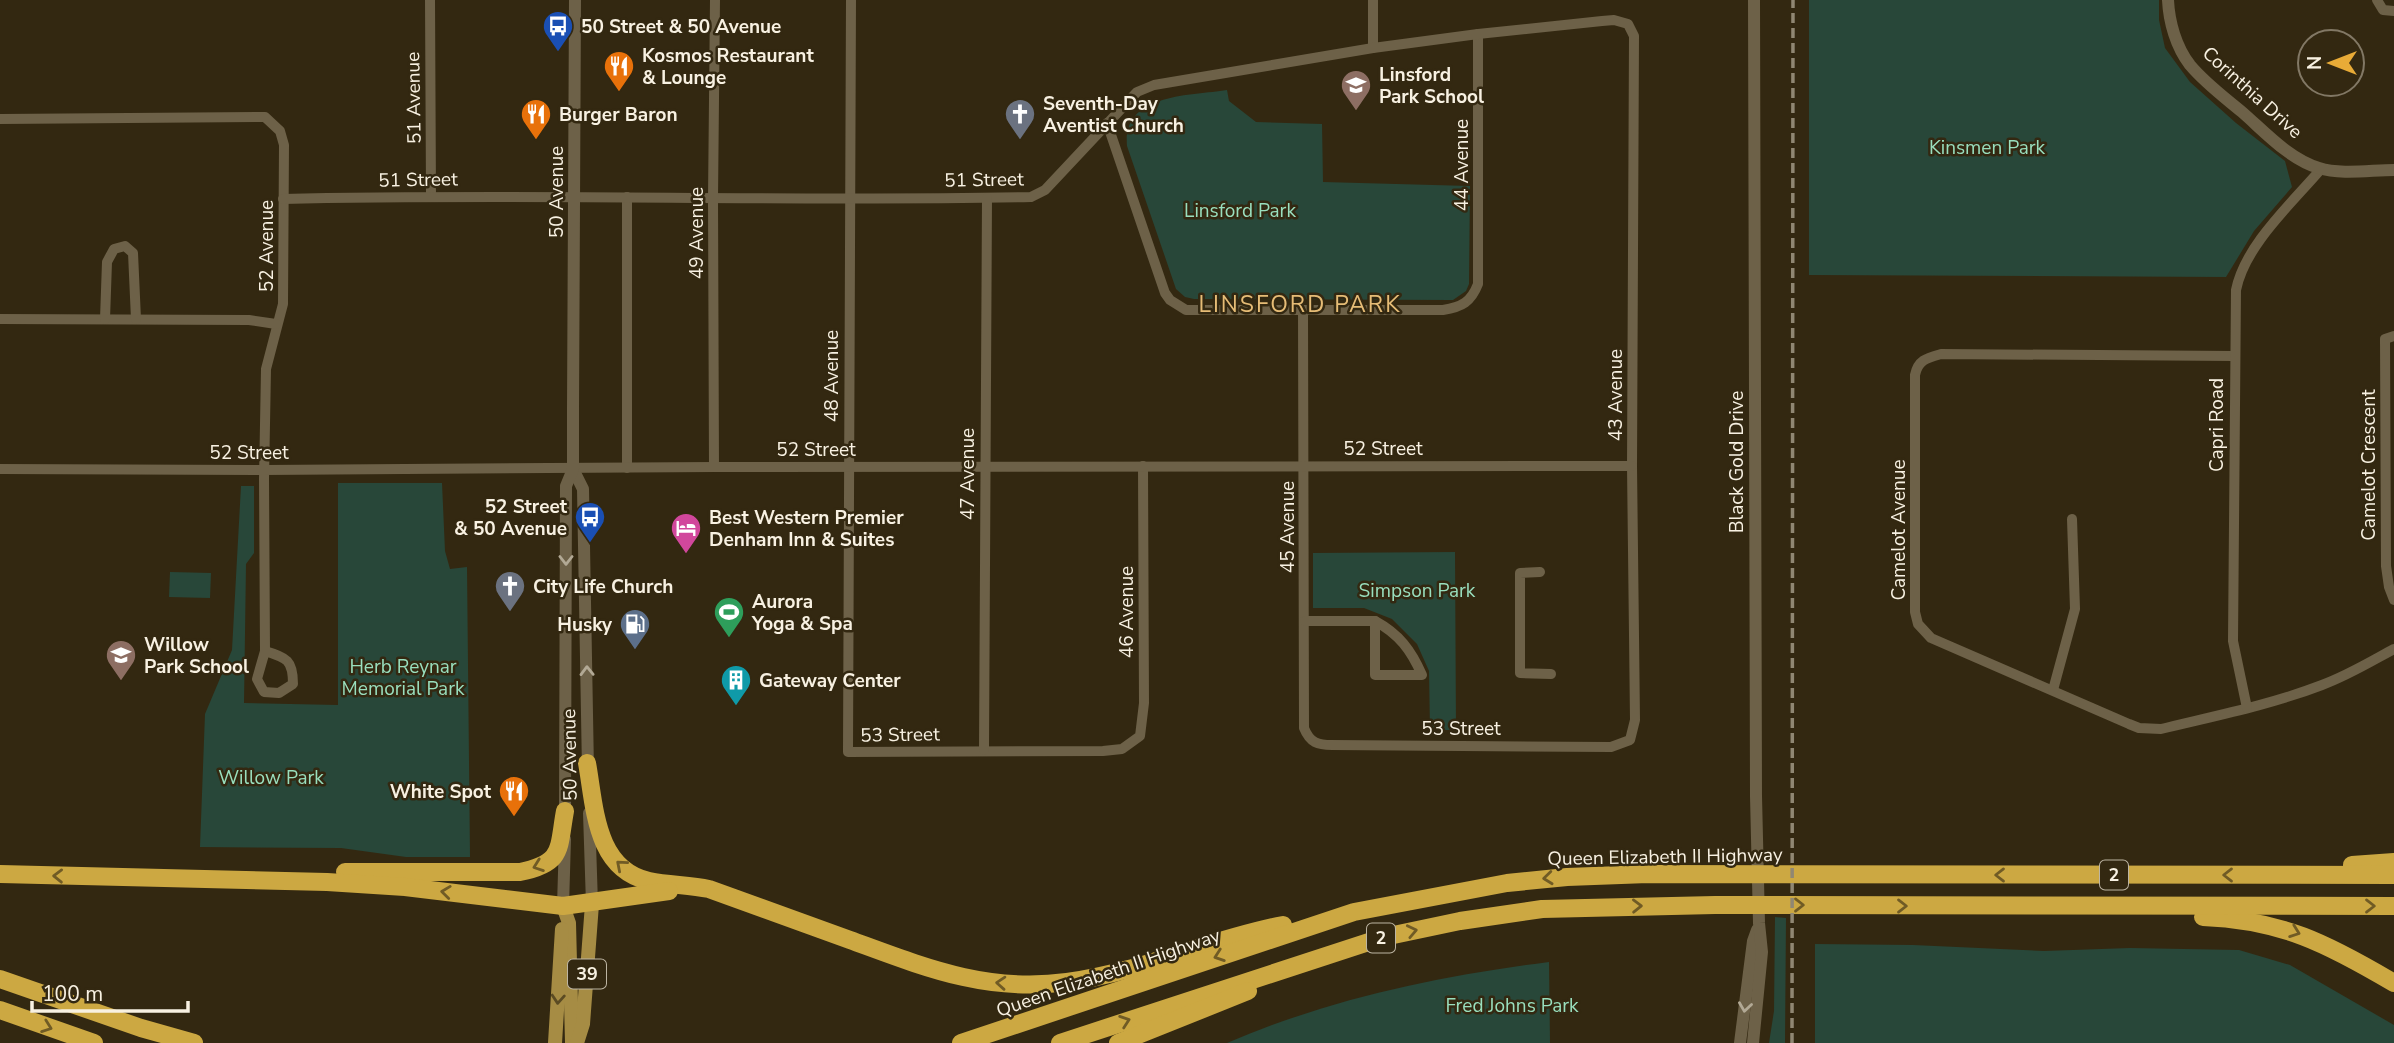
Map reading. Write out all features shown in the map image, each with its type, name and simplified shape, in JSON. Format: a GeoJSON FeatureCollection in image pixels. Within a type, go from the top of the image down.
{"type":"FeatureCollection","features":[{"type":"Feature","properties":{"kind":"highway"},"geometry":{"type":"LineString","coordinates":[[587,763],[601,841],[620,867],[648,880],[709,889],[946,974],[988,982],[1066,982],[1113,974],[1248,932],[1354,912]]}},
{"type":"Feature","properties":{"kind":"highway"},"geometry":{"type":"LineString","coordinates":[[116,877],[213,872],[520,872],[548,864],[557,855],[565,811]]}},
{"type":"Feature","properties":{"kind":"highway"},"geometry":{"type":"LineString","coordinates":[[2274,875],[2394,862]]}},
{"type":"Feature","properties":{"kind":"highway"},"geometry":{"type":"LineString","coordinates":[[0,874],[327,882],[392,886],[562,906],[592,904],[650,892],[681,891],[716,895],[777,913]]}},
{"type":"Feature","properties":{"kind":"highway","name":"Queen Elizabeth II Highway"},"geometry":{"type":"LineString","coordinates":[[961,1043],[1354,912],[1507,883],[1567,877],[1714,874],[2394,875]]}},
{"type":"Feature","properties":{"kind":"highway","name":"2"},"geometry":{"type":"LineString","coordinates":[[1060,1043],[1384,937],[1460,921],[1542,909],[1715,905],[2394,906]]}},
{"type":"Feature","properties":{"kind":"highway"},"geometry":{"type":"LineString","coordinates":[[2082,907],[2150,915],[2219,918],[2281,927],[2342,952],[2394,984]]}},
{"type":"Feature","properties":{"kind":"highway"},"geometry":{"type":"LineString","coordinates":[[1118,1043],[1384,937]]}},
{"type":"Feature","properties":{"kind":"highway"},"geometry":{"type":"LineString","coordinates":[[0,979],[141,1028],[194,1043]]}},
{"type":"Feature","properties":{"kind":"highway"},"geometry":{"type":"LineString","coordinates":[[0,1010],[94,1043]]}},
{"type":"Feature","properties":{"kind":"main road","name":"50 Avenue"},"geometry":{"type":"LineString","coordinates":[[555,1043],[565,811],[566,486],[573,469],[575,0]]}},
{"type":"Feature","properties":{"kind":"main road","name":"Black Gold Drive"},"geometry":{"type":"LineString","coordinates":[[1753,1043],[1762,952],[1756,796],[1754,0]]}},
{"type":"Feature","properties":{"kind":"main road","name":"Corinthia Drive"},"geometry":{"type":"LineString","coordinates":[[2168,0],[2177,40],[2190,65],[2288,151],[2321,169],[2394,170]]}},
{"type":"Feature","properties":{"kind":"main road","name":"50 Avenue"},"geometry":{"type":"LineString","coordinates":[[573,469],[583,489],[592,904],[583,1024],[575,1043]]}},
{"type":"Feature","properties":{"kind":"main road"},"geometry":{"type":"LineString","coordinates":[[565,723],[588,723]]}},
{"type":"Feature","properties":{"kind":"main road"},"geometry":{"type":"LineString","coordinates":[[562,906],[569,920],[575,1043]]}},
{"type":"Feature","properties":{"kind":"main road","name":"Black Gold Drive"},"geometry":{"type":"LineString","coordinates":[[1740,1043],[1753,942],[1759,923]]}},
{"type":"Feature","properties":{"kind":"street","name":"51 Avenue"},"geometry":{"type":"LineString","coordinates":[[430,0],[432,195]]}},
{"type":"Feature","properties":{"kind":"street","name":"49 Avenue"},"geometry":{"type":"LineString","coordinates":[[714,467],[715,0]]}},
{"type":"Feature","properties":{"kind":"street","name":"48 Avenue"},"geometry":{"type":"LineString","coordinates":[[848,752],[851,0]]}},
{"type":"Feature","properties":{"kind":"street"},"geometry":{"type":"LineString","coordinates":[[1373,0],[1373,48]]}},
{"type":"Feature","properties":{"kind":"street"},"geometry":{"type":"LineString","coordinates":[[2377,0],[2384,10],[2394,11]]}},
{"type":"Feature","properties":{"kind":"street","name":"51 Street"},"geometry":{"type":"LineString","coordinates":[[283,199],[432,195],[1031,197],[1045,190],[1137,92],[1154,85],[1373,48],[1478,34],[1614,20],[1628,24],[1632,30]]}},
{"type":"Feature","properties":{"kind":"street","name":"43 Avenue"},"geometry":{"type":"LineString","coordinates":[[1611,747],[1630,740],[1635,720],[1632,30]]}},
{"type":"Feature","properties":{"kind":"street","name":"44 Avenue"},"geometry":{"type":"LineString","coordinates":[[1303,311],[1443,310],[1466,304],[1474,295],[1478,284],[1478,34]]}},
{"type":"Feature","properties":{"kind":"street","name":"52 Avenue"},"geometry":{"type":"LineString","coordinates":[[0,119],[265,117],[280,131],[284,145],[283,303],[266,369],[265,651]]}},
{"type":"Feature","properties":{"kind":"street"},"geometry":{"type":"LineString","coordinates":[[1107,123],[1165,293],[1170,300],[1186,310],[1303,311]]}},
{"type":"Feature","properties":{"kind":"street","name":"Capri Road"},"geometry":{"type":"LineString","coordinates":[[2247,708],[2233,641],[2236,290],[2244,265],[2262,238],[2321,169]]}},
{"type":"Feature","properties":{"kind":"street"},"geometry":{"type":"LineString","coordinates":[[627,197],[627,468]]}},
{"type":"Feature","properties":{"kind":"street","name":"47 Avenue"},"geometry":{"type":"LineString","coordinates":[[984,750],[987,198]]}},
{"type":"Feature","properties":{"kind":"street"},"geometry":{"type":"LineString","coordinates":[[105,319],[107,262],[114,249],[125,246],[133,253],[136,319]]}},
{"type":"Feature","properties":{"kind":"street","name":"45 Avenue"},"geometry":{"type":"LineString","coordinates":[[1303,311],[1304,728],[1312,742]]}},
{"type":"Feature","properties":{"kind":"street"},"geometry":{"type":"LineString","coordinates":[[0,319],[249,320],[276,324]]}},
{"type":"Feature","properties":{"kind":"street","name":"Camelot Crescent"},"geometry":{"type":"LineString","coordinates":[[2394,336],[2385,339],[2386,566],[2394,600]]}},
{"type":"Feature","properties":{"kind":"street","name":"Camelot Avenue"},"geometry":{"type":"LineString","coordinates":[[2234,356],[1941,354],[1924,359],[1917,366],[1915,375],[1915,612],[1918,625],[1931,638],[2129,724],[2150,730],[2247,708],[2323,685],[2394,649]]}},
{"type":"Feature","properties":{"kind":"street","name":"46 Avenue"},"geometry":{"type":"LineString","coordinates":[[1122,749],[1140,736],[1144,703],[1143,466]]}},
{"type":"Feature","properties":{"kind":"street","name":"52 Street"},"geometry":{"type":"LineString","coordinates":[[0,469],[1632,466]]}},
{"type":"Feature","properties":{"kind":"street"},"geometry":{"type":"LineString","coordinates":[[2053,690],[2075,609],[2072,519]]}},
{"type":"Feature","properties":{"kind":"street"},"geometry":{"type":"LineString","coordinates":[[1540,572],[1520,573],[1520,673],[1551,674]]}},
{"type":"Feature","properties":{"kind":"street"},"geometry":{"type":"LineString","coordinates":[[1305,621],[1375,621],[1390,629],[1404,642],[1414,655],[1422,675],[1375,675],[1375,621]]}},
{"type":"Feature","properties":{"kind":"street"},"geometry":{"type":"LineString","coordinates":[[265,651],[284,657],[293,668],[293,684],[279,693],[264,692],[257,679],[265,651]]}},
{"type":"Feature","properties":{"kind":"street","name":"53 Street"},"geometry":{"type":"LineString","coordinates":[[1312,742],[1332,746],[1611,747]]}},
{"type":"Feature","properties":{"kind":"street","name":"53 Street"},"geometry":{"type":"LineString","coordinates":[[848,752],[1122,749]]}},
{"type":"Feature","properties":{"kind":"green space","name":"Kinsmen Park"},"geometry":{"type":"Polygon","coordinates":[[[1809,0],[2159,0],[2159,20],[2165,48],[2190,82],[2236,123],[2285,161],[2292,187],[2254,231],[2226,277],[1809,275],[1809,0]]]}},
{"type":"Feature","properties":{"kind":"green space","name":"Linsford Park"},"geometry":{"type":"Polygon","coordinates":[[[1227,90],[1229,101],[1256,122],[1322,124],[1323,182],[1470,186],[1469,284],[1466,291],[1453,300],[1185,297],[1176,289],[1127,146],[1128,129],[1135,116],[1161,100],[1227,90]]]}},
{"type":"Feature","properties":{"kind":"green space","name":"Herb Reynar Memorial Park"},"geometry":{"type":"Polygon","coordinates":[[[338,483],[442,483],[445,551],[450,569],[467,567],[470,857],[406,857],[341,848],[200,847],[205,714],[232,650],[241,486],[254,486],[254,553],[246,564],[244,703],[338,705],[338,483]]]}},
{"type":"Feature","properties":{"kind":"green space","name":"Simpson Park"},"geometry":{"type":"Polygon","coordinates":[[[1455,552],[1456,730],[1430,730],[1429,671],[1417,644],[1392,619],[1364,608],[1313,608],[1313,553],[1455,552]]]}},
{"type":"Feature","properties":{"kind":"green space"},"geometry":{"type":"Polygon","coordinates":[[[170,572],[211,573],[210,598],[169,597],[170,572]]]}},
{"type":"Feature","properties":{"kind":"green space"},"geometry":{"type":"Polygon","coordinates":[[[1775,917],[1786,918],[1785,1043],[1769,1043],[1774,1011],[1775,917]]]}},
{"type":"Feature","properties":{"kind":"green space"},"geometry":{"type":"Polygon","coordinates":[[[1815,944],[2044,951],[2130,948],[2239,950],[2290,965],[2394,1025],[2394,1043],[1815,1043],[1815,944]]]}},
{"type":"Feature","properties":{"kind":"green space","name":"Fred Johns Park"},"geometry":{"type":"Polygon","coordinates":[[[1549,962],[1550,1043],[1227,1043],[1305,1014],[1385,991],[1467,974],[1549,962]]]}},
{"type":"Feature","properties":{"kind":"railway"},"geometry":{"type":"LineString","coordinates":[[1792,1043],[1793,0]]}},
{"type":"Feature","properties":{"kind":"place","name":"50 Street & 50 Avenue"},"geometry":{"type":"Point","coordinates":[558,53]}},
{"type":"Feature","properties":{"kind":"place","name":"Kosmos Restaurant & Lounge"},"geometry":{"type":"Point","coordinates":[619,93]}},
{"type":"Feature","properties":{"kind":"place","name":"Linsford Park School"},"geometry":{"type":"Point","coordinates":[1356,112]}},
{"type":"Feature","properties":{"kind":"place","name":"Burger Baron"},"geometry":{"type":"Point","coordinates":[536,141]}},
{"type":"Feature","properties":{"kind":"place","name":"Seventh-Day Aventist Church"},"geometry":{"type":"Point","coordinates":[1020,141]}},
{"type":"Feature","properties":{"kind":"place","name":"52 Street & 50 Avenue"},"geometry":{"type":"Point","coordinates":[590,544]}},
{"type":"Feature","properties":{"kind":"place","name":"Best Western Premier Denham Inn & Suites"},"geometry":{"type":"Point","coordinates":[686,555]}},
{"type":"Feature","properties":{"kind":"place","name":"City Life Church"},"geometry":{"type":"Point","coordinates":[510,613]}},
{"type":"Feature","properties":{"kind":"place","name":"Aurora Yoga & Spa"},"geometry":{"type":"Point","coordinates":[729,639]}},
{"type":"Feature","properties":{"kind":"place","name":"Husky"},"geometry":{"type":"Point","coordinates":[635,651]}},
{"type":"Feature","properties":{"kind":"place","name":"Willow Park School"},"geometry":{"type":"Point","coordinates":[121,682]}},
{"type":"Feature","properties":{"kind":"place","name":"Gateway Center"},"geometry":{"type":"Point","coordinates":[736,707]}},
{"type":"Feature","properties":{"kind":"place","name":"White Spot"},"geometry":{"type":"Point","coordinates":[514,818]}},
{"type":"Feature","properties":{"kind":"district","name":"LINSFORD PARK"},"geometry":{"type":"Point","coordinates":[1300,304]}},
{"type":"Feature","properties":{"kind":"park label","name":"Willow Park"},"geometry":{"type":"Point","coordinates":[271,777]}}]}
